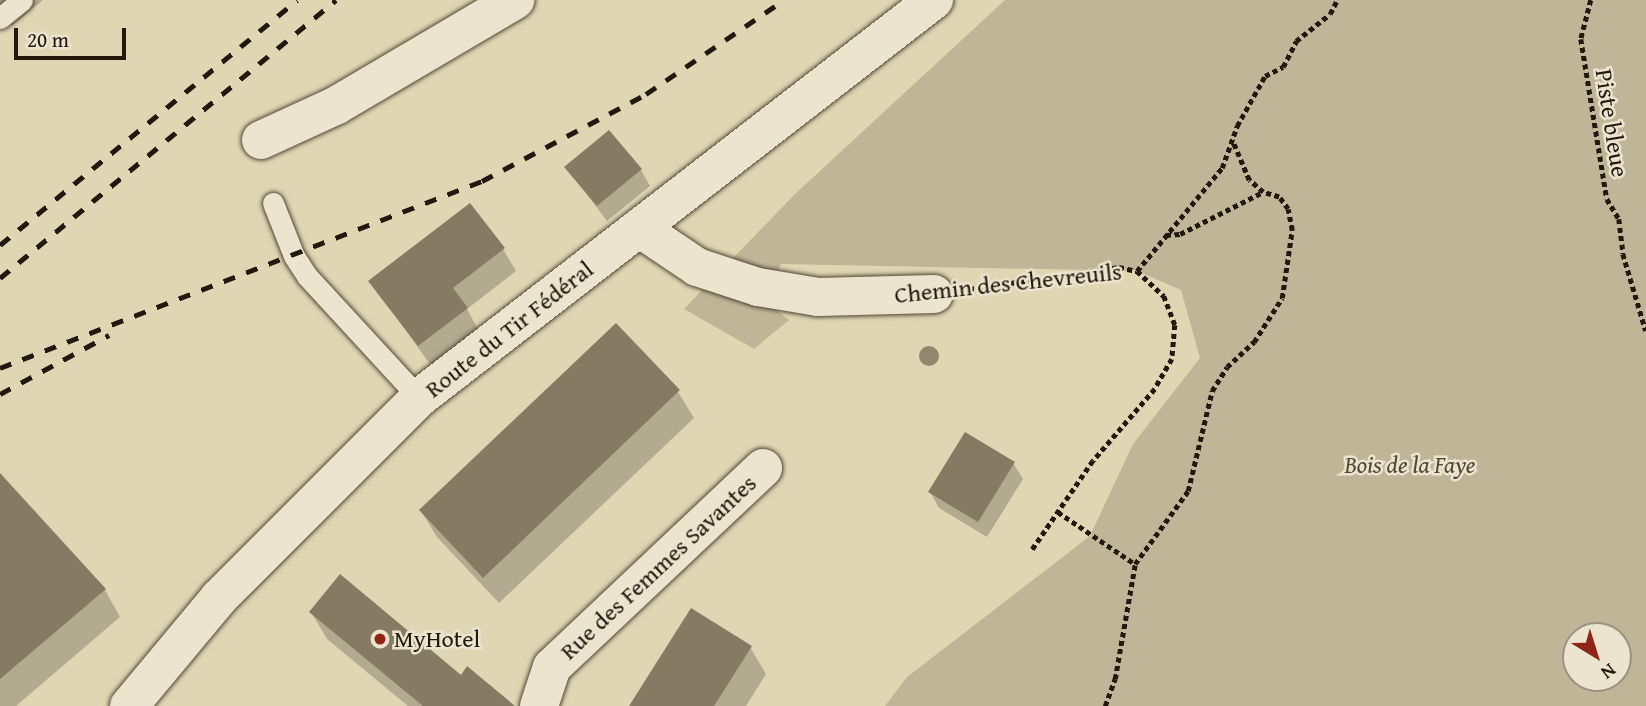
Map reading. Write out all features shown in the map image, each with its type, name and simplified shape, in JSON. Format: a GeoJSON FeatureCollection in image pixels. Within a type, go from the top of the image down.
{"type":"FeatureCollection","features":[{"type":"Feature","properties":{"kind":"street"},"geometry":{"type":"LineString","coordinates":[[261,140],[337,106],[515,0]]}},
{"type":"Feature","properties":{"kind":"street","name":"Route du Tir Fédéral"},"geometry":{"type":"LineString","coordinates":[[129,706],[219,598],[419,398],[934,0]]}},
{"type":"Feature","properties":{"kind":"street","name":"Chemin des Chevreuils"},"geometry":{"type":"LineString","coordinates":[[639,228],[697,267],[758,287],[818,297],[934,295]]}},
{"type":"Feature","properties":{"kind":"street","name":"Rue des Femmes Savantes"},"geometry":{"type":"LineString","coordinates":[[539,706],[552,667],[763,468]]}},
{"type":"Feature","properties":{"kind":"lane"},"geometry":{"type":"LineString","coordinates":[[0,18],[22,0]]}},
{"type":"Feature","properties":{"kind":"lane"},"geometry":{"type":"LineString","coordinates":[[274,203],[293,256],[307,276],[419,398]]}},
{"type":"Feature","properties":{"kind":"path"},"geometry":{"type":"LineString","coordinates":[[1137,271],[1222,167],[1232,140],[1265,76],[1283,67],[1296,41],[1330,14],[1337,0]]}},
{"type":"Feature","properties":{"kind":"path","name":"Piste bleue"},"geometry":{"type":"LineString","coordinates":[[1591,0],[1581,39],[1607,199],[1619,219],[1623,254],[1646,331]]}},
{"type":"Feature","properties":{"kind":"path"},"geometry":{"type":"LineString","coordinates":[[1105,706],[1115,679],[1135,564],[1188,491],[1212,391],[1227,367],[1254,342],[1282,298],[1292,230],[1288,209],[1279,197],[1262,192],[1249,180],[1232,140]]}},
{"type":"Feature","properties":{"kind":"path"},"geometry":{"type":"LineString","coordinates":[[1166,235],[1180,234],[1262,192]]}},
{"type":"Feature","properties":{"kind":"path","name":"Chemin des Chevreuils"},"geometry":{"type":"LineString","coordinates":[[934,295],[1119,267],[1137,271],[1164,296],[1175,325],[1172,359],[1155,389],[1093,461],[1032,550]]}},
{"type":"Feature","properties":{"kind":"path"},"geometry":{"type":"LineString","coordinates":[[1058,512],[1135,564]]}},
{"type":"Feature","properties":{"kind":"green space","name":"Bois de la Faye"},"geometry":{"type":"Polygon","coordinates":[[[1005,0],[1646,0],[1646,706],[885,706],[907,677],[1090,536],[1133,444],[1200,358],[1181,290],[1137,271],[781,264],[765,301],[789,320],[754,349],[684,309],[794,195],[1005,0]]]}},
{"type":"Feature","properties":{"kind":"building"},"geometry":{"type":"Polygon","coordinates":[[[609,130],[642,169],[597,206],[564,167],[609,130]]]}},
{"type":"Feature","properties":{"kind":"building"},"geometry":{"type":"Polygon","coordinates":[[[470,203],[505,248],[453,288],[468,308],[418,346],[368,281],[470,203]]]}},
{"type":"Feature","properties":{"kind":"building"},"geometry":{"type":"Polygon","coordinates":[[[616,323],[680,390],[483,578],[419,510],[616,323]]]}},
{"type":"Feature","properties":{"kind":"building"},"geometry":{"type":"Polygon","coordinates":[[[965,432],[1015,462],[978,522],[928,492],[965,432]]]}},
{"type":"Feature","properties":{"kind":"building"},"geometry":{"type":"Polygon","coordinates":[[[0,473],[106,589],[0,679],[0,473]]]}},
{"type":"Feature","properties":{"kind":"building","name":"MyHotel"},"geometry":{"type":"Polygon","coordinates":[[[340,574],[461,675],[467,666],[515,706],[423,706],[309,612],[340,574]]]}},
{"type":"Feature","properties":{"kind":"building"},"geometry":{"type":"Polygon","coordinates":[[[691,608],[752,646],[714,706],[629,706],[691,608]]]}},
{"type":"Feature","properties":{"kind":"railway"},"geometry":{"type":"LineString","coordinates":[[0,245],[297,0]]}},
{"type":"Feature","properties":{"kind":"railway"},"geometry":{"type":"LineString","coordinates":[[0,278],[336,0]]}},
{"type":"Feature","properties":{"kind":"railway"},"geometry":{"type":"LineString","coordinates":[[0,368],[482,181],[646,94],[784,0]]}},
{"type":"Feature","properties":{"kind":"railway"},"geometry":{"type":"LineString","coordinates":[[0,394],[109,335]]}},
{"type":"Feature","properties":{"kind":"place","name":"MyHotel"},"geometry":{"type":"Point","coordinates":[380,639]}}]}
